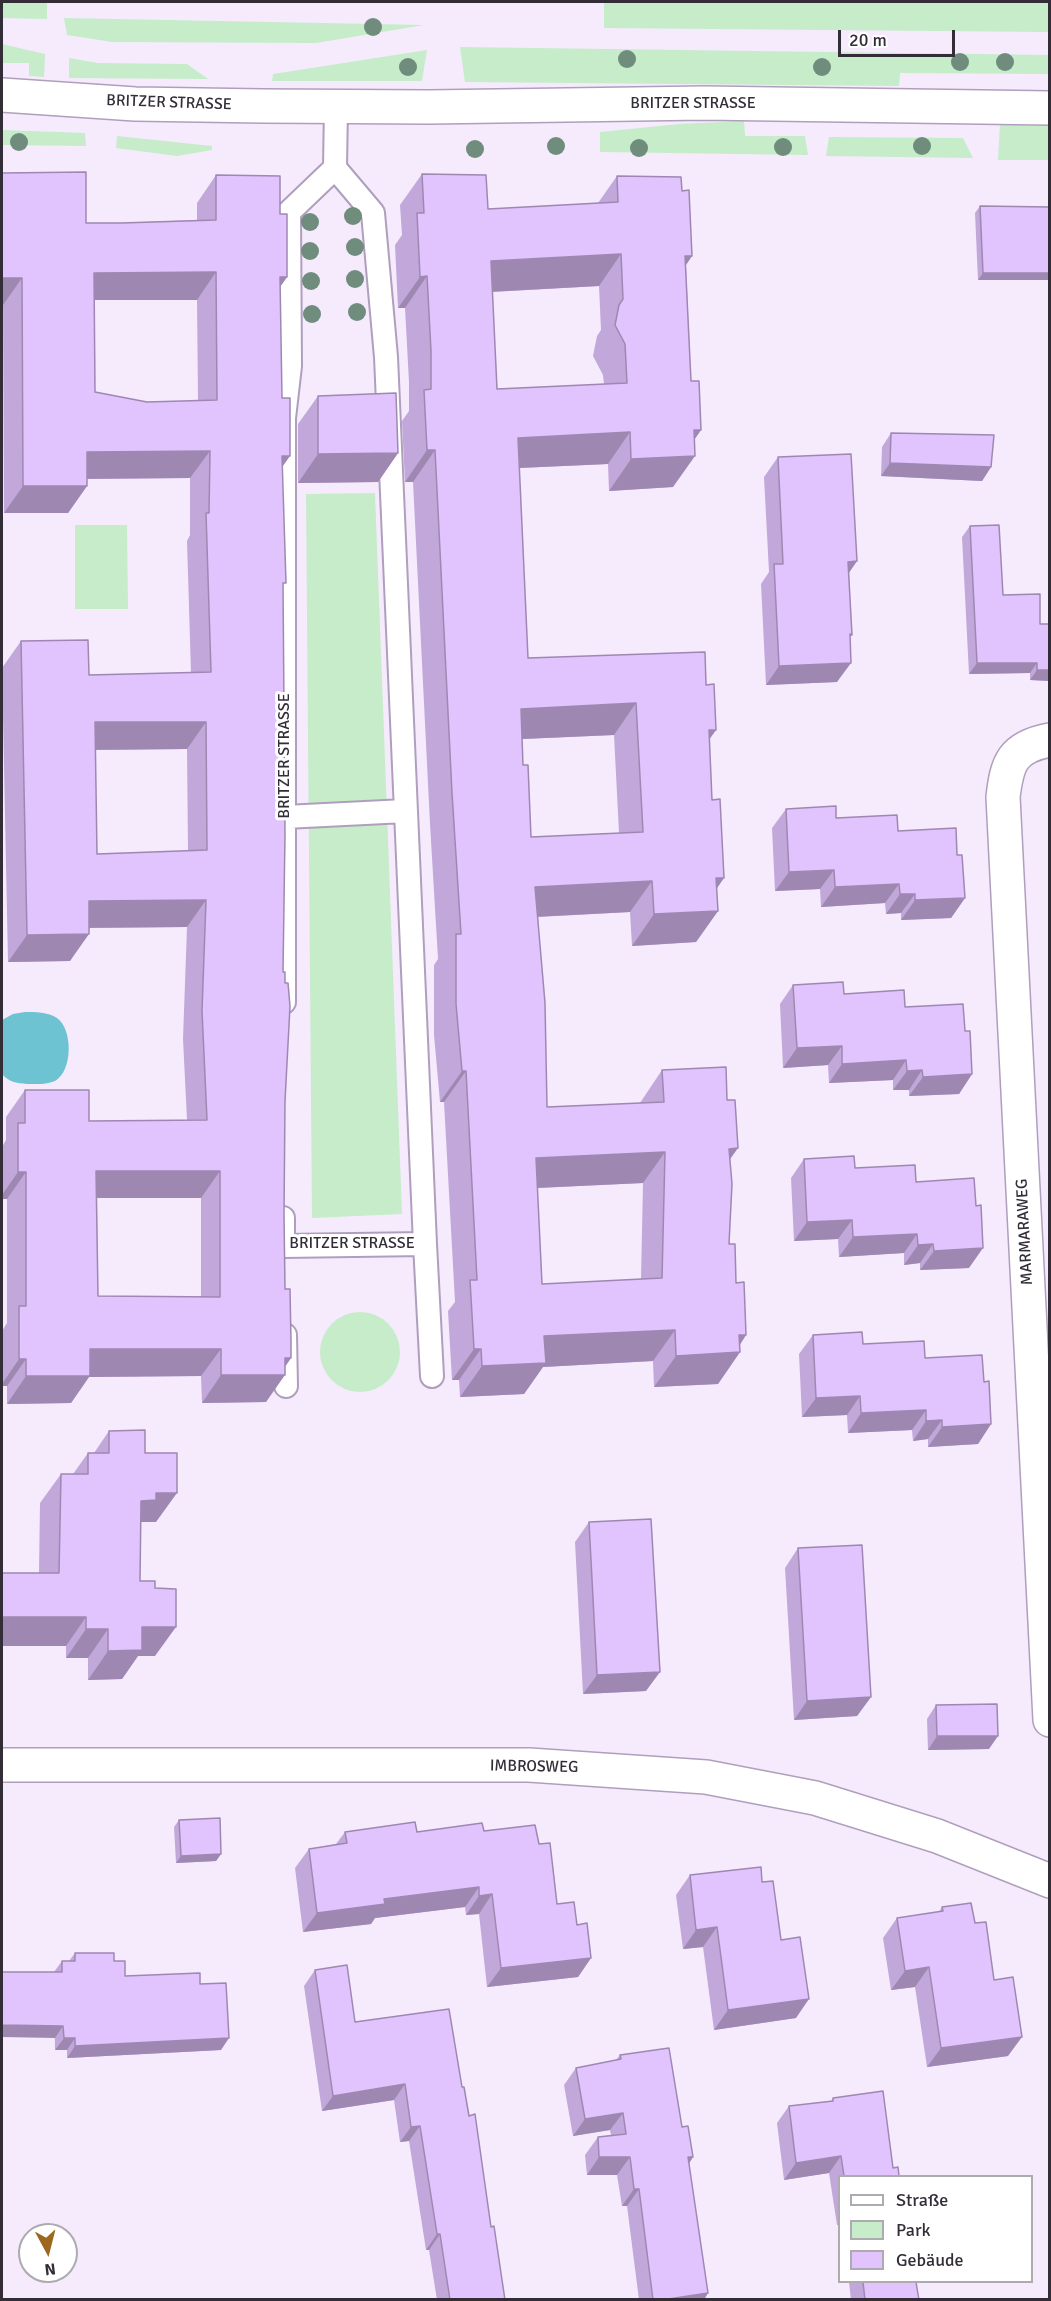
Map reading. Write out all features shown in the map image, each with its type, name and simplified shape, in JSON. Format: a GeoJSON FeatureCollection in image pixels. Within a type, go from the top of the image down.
{"type":"FeatureCollection","features":[{"type":"Feature","properties":{"kind":"street","name":"BRITZER STRASSE"},"geometry":{"type":"LineString","coordinates":[[2,95],[135,104],[429,107],[704,102],[1050,108]]}},
{"type":"Feature","properties":{"kind":"street","name":"MARMARAWEG"},"geometry":{"type":"LineString","coordinates":[[1035,745],[1010,761],[1006,772],[1003,797],[1050,1720]]}},
{"type":"Feature","properties":{"kind":"street","name":"IMBROSWEG"},"geometry":{"type":"LineString","coordinates":[[2,1765],[530,1765],[706,1777],[815,1798],[937,1836],[1050,1881]]}},
{"type":"Feature","properties":{"kind":"lane"},"geometry":{"type":"LineString","coordinates":[[335,168],[336,106]]}},
{"type":"Feature","properties":{"kind":"lane","name":"BRITZER STRASSE"},"geometry":{"type":"LineString","coordinates":[[283,1200],[283,1255],[425,1244],[386,357],[373,213],[335,168],[290,212],[290,366],[284,418],[284,1024]]}},
{"type":"Feature","properties":{"kind":"lane"},"geometry":{"type":"LineString","coordinates":[[285,817],[405,811]]}},
{"type":"Feature","properties":{"kind":"lane"},"geometry":{"type":"LineString","coordinates":[[425,1244],[432,1376]]}},
{"type":"Feature","properties":{"kind":"lane"},"geometry":{"type":"LineString","coordinates":[[285,1318],[286,1386]]}},
{"type":"Feature","properties":{"kind":"green space"},"geometry":{"type":"Polygon","coordinates":[[[2,2],[47,2],[47,19],[2,18],[2,2]]]}},
{"type":"Feature","properties":{"kind":"green space"},"geometry":{"type":"Polygon","coordinates":[[[604,2],[1049,2],[1049,32],[604,28],[604,2]]]}},
{"type":"Feature","properties":{"kind":"green space"},"geometry":{"type":"Polygon","coordinates":[[[64,18],[424,25],[316,43],[112,42],[67,35],[64,18]]]}},
{"type":"Feature","properties":{"kind":"green space"},"geometry":{"type":"Polygon","coordinates":[[[2,44],[45,54],[44,77],[29,76],[29,63],[2,63],[2,44]]]}},
{"type":"Feature","properties":{"kind":"green space"},"geometry":{"type":"Polygon","coordinates":[[[460,47],[1049,55],[1050,74],[900,73],[899,86],[465,82],[460,47]]]}},
{"type":"Feature","properties":{"kind":"green space"},"geometry":{"type":"Polygon","coordinates":[[[427,50],[422,81],[272,81],[273,74],[427,50]]]}},
{"type":"Feature","properties":{"kind":"green space"},"geometry":{"type":"Polygon","coordinates":[[[69,58],[98,63],[187,64],[208,79],[69,78],[69,58]]]}},
{"type":"Feature","properties":{"kind":"green space"},"geometry":{"type":"Polygon","coordinates":[[[744,121],[745,136],[805,136],[808,155],[600,152],[600,132],[679,124],[744,121]]]}},
{"type":"Feature","properties":{"kind":"green space"},"geometry":{"type":"Polygon","coordinates":[[[1000,125],[1049,126],[1049,160],[998,160],[1000,125]]]}},
{"type":"Feature","properties":{"kind":"green space"},"geometry":{"type":"Polygon","coordinates":[[[2,130],[85,133],[86,146],[2,145],[2,130]]]}},
{"type":"Feature","properties":{"kind":"green space"},"geometry":{"type":"Polygon","coordinates":[[[117,136],[212,146],[212,150],[177,156],[116,148],[117,136]]]}},
{"type":"Feature","properties":{"kind":"green space"},"geometry":{"type":"Polygon","coordinates":[[[829,137],[963,138],[973,158],[826,156],[829,137]]]}},
{"type":"Feature","properties":{"kind":"green space"},"geometry":{"type":"Polygon","coordinates":[[[375,493],[402,1214],[312,1218],[306,494],[375,493]]]}},
{"type":"Feature","properties":{"kind":"green space"},"geometry":{"type":"Polygon","coordinates":[[[75,525],[127,525],[128,609],[75,609],[75,525]]]}},
{"type":"Feature","properties":{"kind":"green space"},"geometry":{"type":"Polygon","coordinates":[[[360,1312],[375,1315],[388,1324],[397,1337],[400,1352],[397,1367],[388,1380],[375,1389],[360,1392],[345,1389],[332,1380],[323,1367],[320,1352],[323,1337],[332,1324],[345,1315],[360,1312]]]}},
{"type":"Feature","properties":{"kind":"water"},"geometry":{"type":"Polygon","coordinates":[[[25,1012],[53,1016],[62,1023],[66,1031],[68,1060],[61,1076],[55,1081],[41,1084],[19,1083],[2,1074],[2,1020],[13,1014],[25,1012]]]}},
{"type":"Feature","properties":{"kind":"building"},"geometry":{"type":"Polygon","coordinates":[[[86,172],[86,223],[216,220],[216,175],[280,176],[280,214],[287,214],[287,277],[280,277],[282,398],[290,398],[290,456],[282,456],[286,583],[283,583],[285,834],[283,972],[285,972],[285,983],[288,983],[290,1006],[285,1101],[284,1214],[285,1289],[290,1289],[291,1358],[285,1358],[285,1375],[221,1375],[221,1349],[90,1349],[90,1376],[26,1376],[26,1359],[19,1359],[19,1306],[26,1306],[26,1172],[18,1172],[18,1123],[25,1123],[25,1090],[89,1090],[89,1121],[207,1120],[202,1011],[206,900],[89,901],[89,934],[27,935],[21,641],[88,640],[89,675],[211,672],[206,513],[209,513],[210,451],[87,452],[87,486],[23,486],[22,278],[2,278],[2,173],[86,172]],[[216,272],[94,273],[95,392],[147,402],[217,400],[216,272]],[[95,722],[97,854],[207,850],[206,722],[95,722]],[[96,1171],[98,1296],[220,1297],[220,1171],[96,1171]]]}},
{"type":"Feature","properties":{"kind":"building"},"geometry":{"type":"Polygon","coordinates":[[[422,174],[486,175],[488,209],[618,202],[617,176],[681,177],[682,191],[689,190],[692,256],[685,256],[691,381],[699,381],[701,430],[694,430],[695,456],[631,459],[630,432],[518,438],[528,658],[705,652],[706,685],[714,684],[716,730],[709,730],[712,800],[720,799],[724,878],[716,878],[718,911],[654,914],[652,881],[535,887],[545,1003],[547,1107],[664,1102],[662,1070],[726,1067],[727,1100],[735,1100],[738,1148],[729,1149],[732,1184],[729,1244],[735,1244],[736,1283],[744,1282],[746,1335],[739,1335],[740,1352],[676,1356],[675,1330],[544,1336],[546,1363],[482,1366],[481,1349],[474,1349],[470,1280],[477,1280],[466,1071],[462,1071],[456,1004],[456,934],[461,934],[435,450],[427,450],[424,390],[431,389],[431,351],[427,276],[420,277],[417,213],[424,213],[422,174]],[[621,254],[491,261],[497,389],[627,383],[625,344],[615,325],[619,305],[623,299],[621,254]],[[636,703],[521,709],[523,765],[528,765],[531,837],[643,832],[636,703]],[[665,1152],[536,1158],[542,1284],[662,1278],[665,1152]]]}},
{"type":"Feature","properties":{"kind":"building"},"geometry":{"type":"Polygon","coordinates":[[[980,206],[1050,207],[1050,273],[983,273],[980,206]]]}},
{"type":"Feature","properties":{"kind":"building"},"geometry":{"type":"Polygon","coordinates":[[[396,393],[398,453],[318,454],[318,396],[396,393]]]}},
{"type":"Feature","properties":{"kind":"building"},"geometry":{"type":"Polygon","coordinates":[[[891,433],[994,435],[991,467],[890,463],[891,433]]]}},
{"type":"Feature","properties":{"kind":"building"},"geometry":{"type":"Polygon","coordinates":[[[851,454],[857,561],[848,562],[852,635],[850,634],[851,663],[779,666],[774,564],[783,564],[778,457],[851,454]]]}},
{"type":"Feature","properties":{"kind":"building"},"geometry":{"type":"Polygon","coordinates":[[[999,525],[1003,595],[1040,594],[1040,624],[1050,624],[1050,670],[1037,670],[1037,663],[977,663],[970,526],[999,525]]]}},
{"type":"Feature","properties":{"kind":"building"},"geometry":{"type":"Polygon","coordinates":[[[836,806],[836,818],[897,815],[898,831],[956,828],[957,855],[962,855],[965,898],[915,900],[915,894],[900,894],[899,884],[835,887],[834,870],[789,872],[786,809],[836,806]]]}},
{"type":"Feature","properties":{"kind":"building"},"geometry":{"type":"Polygon","coordinates":[[[843,982],[844,994],[904,990],[905,1007],[963,1004],[965,1031],[970,1031],[972,1074],[923,1077],[922,1070],[907,1071],[906,1060],[842,1064],[842,1046],[797,1048],[793,985],[843,982]]]}},
{"type":"Feature","properties":{"kind":"building"},"geometry":{"type":"Polygon","coordinates":[[[854,1156],[855,1168],[915,1165],[916,1182],[974,1178],[976,1206],[981,1205],[983,1248],[934,1251],[933,1244],[918,1245],[917,1234],[853,1237],[852,1220],[807,1222],[804,1159],[854,1156]]]}},
{"type":"Feature","properties":{"kind":"building"},"geometry":{"type":"Polygon","coordinates":[[[862,1332],[863,1344],[924,1341],[925,1358],[982,1355],[984,1382],[989,1381],[991,1424],[942,1427],[942,1420],[926,1421],[926,1410],[861,1413],[860,1396],[816,1398],[813,1335],[862,1332]]]}},
{"type":"Feature","properties":{"kind":"building"},"geometry":{"type":"Polygon","coordinates":[[[145,1430],[145,1453],[177,1453],[177,1493],[156,1493],[156,1500],[141,1501],[140,1581],[155,1581],[155,1588],[176,1589],[176,1627],[142,1627],[142,1650],[108,1651],[108,1629],[86,1629],[86,1617],[2,1617],[2,1573],[59,1573],[61,1474],[88,1474],[88,1453],[109,1453],[109,1431],[145,1430]]]}},
{"type":"Feature","properties":{"kind":"building"},"geometry":{"type":"Polygon","coordinates":[[[651,1519],[660,1672],[597,1675],[589,1522],[651,1519]]]}},
{"type":"Feature","properties":{"kind":"building"},"geometry":{"type":"Polygon","coordinates":[[[862,1545],[871,1697],[807,1701],[798,1548],[862,1545]]]}},
{"type":"Feature","properties":{"kind":"building"},"geometry":{"type":"Polygon","coordinates":[[[997,1704],[998,1736],[937,1736],[936,1705],[997,1704]]]}},
{"type":"Feature","properties":{"kind":"building"},"geometry":{"type":"Polygon","coordinates":[[[220,1818],[221,1854],[181,1856],[179,1820],[220,1818]]]}},
{"type":"Feature","properties":{"kind":"building"},"geometry":{"type":"Polygon","coordinates":[[[415,1822],[417,1832],[482,1823],[484,1831],[535,1825],[539,1844],[550,1843],[557,1904],[574,1902],[577,1925],[587,1923],[591,1958],[501,1968],[492,1894],[479,1896],[479,1887],[384,1899],[385,1904],[317,1913],[309,1849],[347,1843],[345,1832],[415,1822]]]}},
{"type":"Feature","properties":{"kind":"building"},"geometry":{"type":"Polygon","coordinates":[[[761,1867],[762,1882],[773,1881],[781,1940],[800,1937],[809,1999],[728,2010],[717,1927],[696,1930],[690,1875],[761,1867]]]}},
{"type":"Feature","properties":{"kind":"building"},"geometry":{"type":"Polygon","coordinates":[[[971,1903],[975,1923],[986,1922],[994,1980],[1013,1977],[1022,2037],[941,2048],[929,1967],[905,1971],[897,1918],[943,1911],[942,1907],[971,1903]]]}},
{"type":"Feature","properties":{"kind":"building"},"geometry":{"type":"Polygon","coordinates":[[[75,1953],[114,1953],[114,1961],[125,1961],[125,1976],[200,1973],[200,1984],[226,1983],[229,2038],[75,2046],[75,2038],[64,2038],[63,2026],[2,2025],[2,1972],[62,1972],[62,1961],[75,1961],[75,1953]]]}},
{"type":"Feature","properties":{"kind":"building"},"geometry":{"type":"Polygon","coordinates":[[[347,1965],[355,2022],[449,2009],[469,2116],[475,2114],[491,2227],[494,2226],[505,2300],[450,2300],[420,2126],[411,2127],[405,2084],[333,2096],[315,1970],[347,1965]]]}},
{"type":"Feature","properties":{"kind":"building"},"geometry":{"type":"Polygon","coordinates":[[[669,2048],[682,2127],[688,2126],[693,2157],[688,2157],[708,2293],[653,2300],[639,2189],[634,2189],[630,2157],[599,2157],[598,2137],[626,2134],[623,2113],[585,2119],[576,2068],[621,2059],[620,2055],[669,2048]]]}},
{"type":"Feature","properties":{"kind":"building"},"geometry":{"type":"Polygon","coordinates":[[[883,2091],[893,2168],[898,2167],[899,2175],[844,2175],[841,2156],[796,2163],[789,2106],[833,2101],[833,2098],[883,2091]]]}},
{"type":"Feature","properties":{"kind":"building"},"geometry":{"type":"Polygon","coordinates":[[[863,2283],[916,2283],[919,2300],[865,2300],[863,2283]]]}}]}
